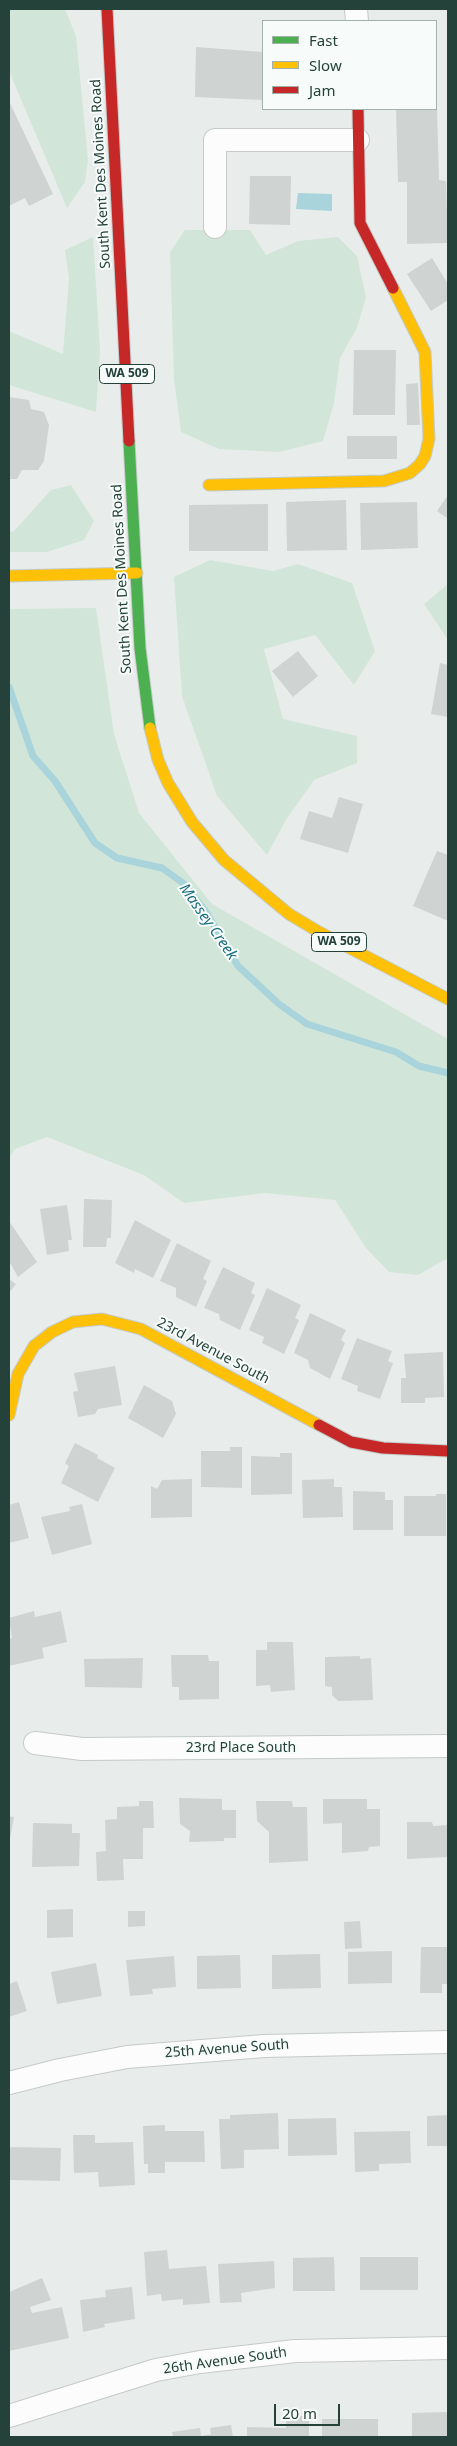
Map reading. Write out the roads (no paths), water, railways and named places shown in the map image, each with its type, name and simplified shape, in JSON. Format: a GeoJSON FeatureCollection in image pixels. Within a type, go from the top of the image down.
{"type":"FeatureCollection","features":[{"type":"Feature","properties":{"kind":"street","name":"South Kent Des Moines Road"},"geometry":{"type":"LineString","coordinates":[[107,9],[142,680],[147,714],[158,760],[168,783],[192,822],[238,873],[289,914],[319,932],[448,999]]}},
{"type":"Feature","properties":{"kind":"street"},"geometry":{"type":"LineString","coordinates":[[209,485],[384,481],[410,473],[420,464],[425,456],[429,439],[426,358],[421,340],[360,223],[358,110]]}},
{"type":"Feature","properties":{"kind":"street"},"geometry":{"type":"LineString","coordinates":[[215,227],[215,140],[358,140]]}},
{"type":"Feature","properties":{"kind":"street"},"geometry":{"type":"LineString","coordinates":[[9,576],[137,573]]}},
{"type":"Feature","properties":{"kind":"street","name":"23rd Avenue South"},"geometry":{"type":"LineString","coordinates":[[9,1415],[18,1374],[34,1346],[52,1332],[73,1322],[102,1319],[140,1329],[351,1442],[383,1448],[448,1451]]}},
{"type":"Feature","properties":{"kind":"street","name":"23rd Place South"},"geometry":{"type":"LineString","coordinates":[[35,1743],[82,1749],[448,1746]]}},
{"type":"Feature","properties":{"kind":"street","name":"25th Avenue South"},"geometry":{"type":"LineString","coordinates":[[9,2083],[60,2070],[146,2056],[264,2046],[448,2042]]}},
{"type":"Feature","properties":{"kind":"street","name":"26th Avenue South"},"geometry":{"type":"LineString","coordinates":[[9,2416],[156,2370],[200,2362],[295,2352],[448,2348]]}},
{"type":"Feature","properties":{"kind":"water"},"geometry":{"type":"Polygon","coordinates":[[[298,193],[332,194],[332,211],[296,209],[298,193]]]}},
{"type":"Feature","properties":{"kind":"waterway","name":"Massey Creek"},"geometry":{"type":"LineString","coordinates":[[9,687],[33,756],[55,781],[95,843],[117,858],[162,868],[183,883],[206,912],[238,966],[279,1004],[307,1024],[396,1052],[419,1066],[448,1073]]}}]}
